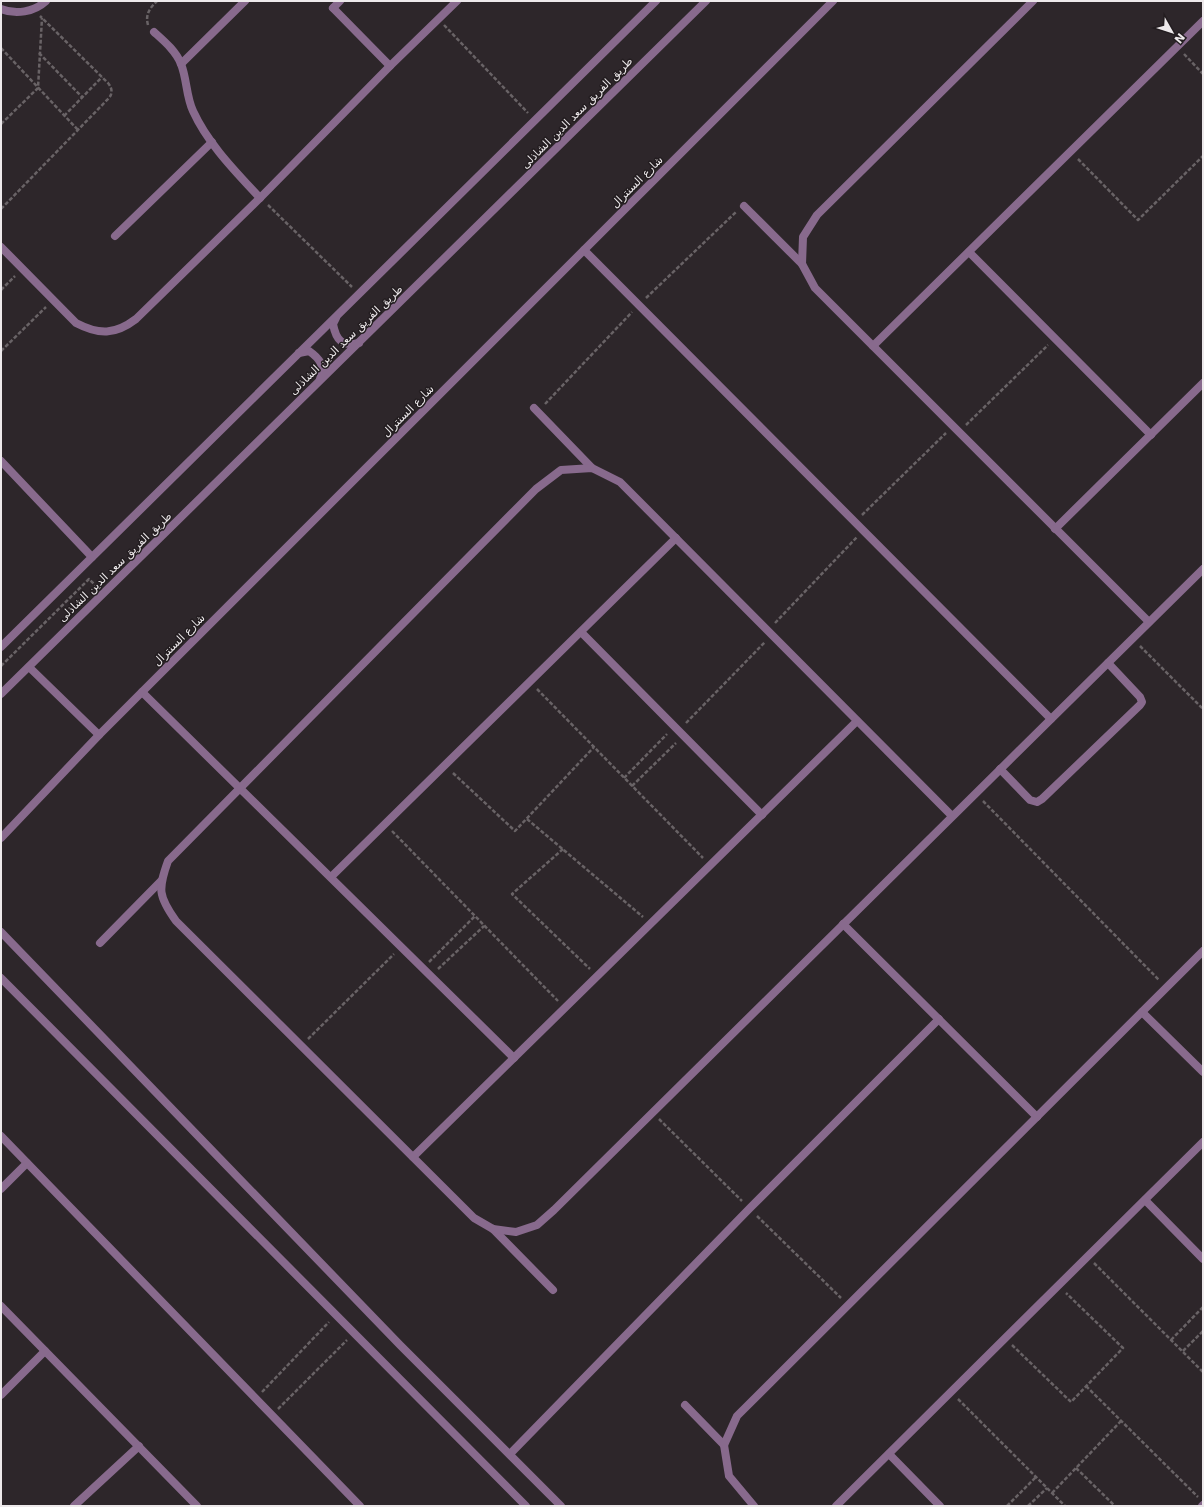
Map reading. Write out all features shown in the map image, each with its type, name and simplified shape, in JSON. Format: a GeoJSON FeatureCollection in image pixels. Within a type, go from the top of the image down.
{"type":"FeatureCollection","features":[{"type":"Feature","properties":{"kind":"street"},"geometry":{"type":"LineString","coordinates":[[1,9],[8,12],[21,13],[33,10],[46,1]]}},
{"type":"Feature","properties":{"kind":"street"},"geometry":{"type":"LineString","coordinates":[[181,64],[245,1]]}},
{"type":"Feature","properties":{"kind":"street"},"geometry":{"type":"LineString","coordinates":[[340,1],[333,8],[390,66]]}},
{"type":"Feature","properties":{"kind":"street"},"geometry":{"type":"LineString","coordinates":[[1,247],[76,322],[88,329],[100,332],[113,331],[126,327],[260,198],[390,66],[457,1]]}},
{"type":"Feature","properties":{"kind":"street","name":"طريق الفريق سعد الدين الشاذلى"},"geometry":{"type":"LineString","coordinates":[[1,647],[358,293],[656,1]]}},
{"type":"Feature","properties":{"kind":"street","name":"طريق الفريق سعد الدين الشاذلى"},"geometry":{"type":"LineString","coordinates":[[1,694],[706,1]]}},
{"type":"Feature","properties":{"kind":"street","name":"شارع السنترال"},"geometry":{"type":"LineString","coordinates":[[1,838],[99,735],[833,1]]}},
{"type":"Feature","properties":{"kind":"street"},"geometry":{"type":"LineString","coordinates":[[802,264],[803,237],[817,215],[1033,1]]}},
{"type":"Feature","properties":{"kind":"street"},"geometry":{"type":"LineString","coordinates":[[873,346],[1203,21]]}},
{"type":"Feature","properties":{"kind":"street"},"geometry":{"type":"LineString","coordinates":[[154,32],[174,52],[181,64],[193,111],[203,130],[260,198]]}},
{"type":"Feature","properties":{"kind":"street"},"geometry":{"type":"LineString","coordinates":[[115,236],[212,142]]}},
{"type":"Feature","properties":{"kind":"street"},"geometry":{"type":"LineString","coordinates":[[744,206],[802,264],[815,288],[1149,622]]}},
{"type":"Feature","properties":{"kind":"street"},"geometry":{"type":"LineString","coordinates":[[584,250],[1051,718]]}},
{"type":"Feature","properties":{"kind":"street"},"geometry":{"type":"LineString","coordinates":[[969,252],[1151,435]]}},
{"type":"Feature","properties":{"kind":"street"},"geometry":{"type":"LineString","coordinates":[[339,312],[332,324],[337,338],[350,345],[359,343]]}},
{"type":"Feature","properties":{"kind":"street"},"geometry":{"type":"LineString","coordinates":[[293,358],[301,352],[308,351],[320,360],[323,366],[321,378],[314,386]]}},
{"type":"Feature","properties":{"kind":"street"},"geometry":{"type":"LineString","coordinates":[[1055,528],[1203,383]]}},
{"type":"Feature","properties":{"kind":"street"},"geometry":{"type":"LineString","coordinates":[[534,408],[592,468],[620,482],[952,816]]}},
{"type":"Feature","properties":{"kind":"street"},"geometry":{"type":"LineString","coordinates":[[1,461],[92,557]]}},
{"type":"Feature","properties":{"kind":"street"},"geometry":{"type":"LineString","coordinates":[[553,1290],[493,1229],[474,1218],[176,921],[163,903],[161,881],[168,861],[536,489],[561,470],[592,468]]}},
{"type":"Feature","properties":{"kind":"street"},"geometry":{"type":"LineString","coordinates":[[331,877],[676,538]]}},
{"type":"Feature","properties":{"kind":"street"},"geometry":{"type":"LineString","coordinates":[[493,1229],[516,1232],[537,1225],[565,1199],[1203,569]]}},
{"type":"Feature","properties":{"kind":"street"},"geometry":{"type":"LineString","coordinates":[[581,632],[762,814]]}},
{"type":"Feature","properties":{"kind":"street"},"geometry":{"type":"LineString","coordinates":[[1000,769],[1030,800],[1037,802],[1042,799],[1140,705],[1142,702],[1140,697],[1108,663]]}},
{"type":"Feature","properties":{"kind":"street"},"geometry":{"type":"LineString","coordinates":[[29,667],[99,735]]}},
{"type":"Feature","properties":{"kind":"street"},"geometry":{"type":"LineString","coordinates":[[142,692],[514,1058]]}},
{"type":"Feature","properties":{"kind":"street"},"geometry":{"type":"LineString","coordinates":[[413,1157],[858,721]]}},
{"type":"Feature","properties":{"kind":"street"},"geometry":{"type":"LineString","coordinates":[[100,943],[161,881]]}},
{"type":"Feature","properties":{"kind":"street"},"geometry":{"type":"LineString","coordinates":[[844,924],[1037,1117]]}},
{"type":"Feature","properties":{"kind":"street"},"geometry":{"type":"LineString","coordinates":[[1,932],[400,1345],[561,1506]]}},
{"type":"Feature","properties":{"kind":"street"},"geometry":{"type":"LineString","coordinates":[[754,1506],[729,1476],[724,1445],[737,1416],[1203,951]]}},
{"type":"Feature","properties":{"kind":"street"},"geometry":{"type":"LineString","coordinates":[[1,978],[526,1506]]}},
{"type":"Feature","properties":{"kind":"street"},"geometry":{"type":"LineString","coordinates":[[1142,1012],[1203,1072]]}},
{"type":"Feature","properties":{"kind":"street"},"geometry":{"type":"LineString","coordinates":[[510,1454],[750,1208],[939,1019]]}},
{"type":"Feature","properties":{"kind":"street"},"geometry":{"type":"LineString","coordinates":[[1,1136],[360,1506]]}},
{"type":"Feature","properties":{"kind":"street"},"geometry":{"type":"LineString","coordinates":[[836,1506],[1203,1142]]}},
{"type":"Feature","properties":{"kind":"street"},"geometry":{"type":"LineString","coordinates":[[1,1189],[27,1163]]}},
{"type":"Feature","properties":{"kind":"street"},"geometry":{"type":"LineString","coordinates":[[1144,1200],[1203,1259]]}},
{"type":"Feature","properties":{"kind":"street"},"geometry":{"type":"LineString","coordinates":[[1,1306],[197,1506]]}},
{"type":"Feature","properties":{"kind":"street"},"geometry":{"type":"LineString","coordinates":[[1,1395],[45,1351]]}},
{"type":"Feature","properties":{"kind":"street"},"geometry":{"type":"LineString","coordinates":[[686,1405],[724,1445]]}},
{"type":"Feature","properties":{"kind":"street"},"geometry":{"type":"LineString","coordinates":[[74,1506],[139,1446]]}},
{"type":"Feature","properties":{"kind":"street"},"geometry":{"type":"LineString","coordinates":[[888,1454],[940,1506]]}},
{"type":"Feature","properties":{"kind":"path"},"geometry":{"type":"LineString","coordinates":[[154,32],[148,24],[147,19],[150,9],[157,1]]}},
{"type":"Feature","properties":{"kind":"path"},"geometry":{"type":"LineString","coordinates":[[1,209],[111,95],[112,89],[102,77],[33,10]]}},
{"type":"Feature","properties":{"kind":"path"},"geometry":{"type":"LineString","coordinates":[[1,124],[38,88],[42,18]]}},
{"type":"Feature","properties":{"kind":"path"},"geometry":{"type":"LineString","coordinates":[[438,19],[535,120]]}},
{"type":"Feature","properties":{"kind":"path"},"geometry":{"type":"LineString","coordinates":[[1177,47],[1203,74]]}},
{"type":"Feature","properties":{"kind":"path"},"geometry":{"type":"LineString","coordinates":[[1,48],[78,130]]}},
{"type":"Feature","properties":{"kind":"path"},"geometry":{"type":"LineString","coordinates":[[39,53],[82,97]]}},
{"type":"Feature","properties":{"kind":"path"},"geometry":{"type":"LineString","coordinates":[[64,116],[102,77]]}},
{"type":"Feature","properties":{"kind":"path"},"geometry":{"type":"LineString","coordinates":[[1071,152],[1138,220],[1203,156]]}},
{"type":"Feature","properties":{"kind":"path"},"geometry":{"type":"LineString","coordinates":[[260,198],[358,293]]}},
{"type":"Feature","properties":{"kind":"path"},"geometry":{"type":"LineString","coordinates":[[1,290],[22,268]]}},
{"type":"Feature","properties":{"kind":"path"},"geometry":{"type":"LineString","coordinates":[[1,351],[53,300]]}},
{"type":"Feature","properties":{"kind":"path"},"geometry":{"type":"LineString","coordinates":[[855,522],[1055,339]]}},
{"type":"Feature","properties":{"kind":"path"},"geometry":{"type":"LineString","coordinates":[[632,786],[679,730],[770,633],[863,530]]}},
{"type":"Feature","properties":{"kind":"path"},"geometry":{"type":"LineString","coordinates":[[1,666],[89,579],[104,593]]}},
{"type":"Feature","properties":{"kind":"path"},"geometry":{"type":"LineString","coordinates":[[1132,638],[1203,709]]}},
{"type":"Feature","properties":{"kind":"path"},"geometry":{"type":"LineString","coordinates":[[530,682],[710,866]]}},
{"type":"Feature","properties":{"kind":"path"},"geometry":{"type":"LineString","coordinates":[[624,778],[679,730]]}},
{"type":"Feature","properties":{"kind":"path"},"geometry":{"type":"LineString","coordinates":[[445,765],[515,832],[594,747]]}},
{"type":"Feature","properties":{"kind":"path"},"geometry":{"type":"LineString","coordinates":[[976,793],[1167,987]]}},
{"type":"Feature","properties":{"kind":"path"},"geometry":{"type":"LineString","coordinates":[[527,819],[651,924]]}},
{"type":"Feature","properties":{"kind":"path"},"geometry":{"type":"LineString","coordinates":[[385,824],[565,1008]]}},
{"type":"Feature","properties":{"kind":"path"},"geometry":{"type":"LineString","coordinates":[[563,849],[512,894],[597,976]]}},
{"type":"Feature","properties":{"kind":"path"},"geometry":{"type":"LineString","coordinates":[[423,968],[475,916]]}},
{"type":"Feature","properties":{"kind":"path"},"geometry":{"type":"LineString","coordinates":[[431,976],[484,926]]}},
{"type":"Feature","properties":{"kind":"path"},"geometry":{"type":"LineString","coordinates":[[301,1046],[401,946]]}},
{"type":"Feature","properties":{"kind":"path"},"geometry":{"type":"LineString","coordinates":[[1087,1257],[1203,1372]]}},
{"type":"Feature","properties":{"kind":"path"},"geometry":{"type":"LineString","coordinates":[[1005,1338],[1071,1402],[1123,1348],[1058,1286]]}},
{"type":"Feature","properties":{"kind":"path"},"geometry":{"type":"LineString","coordinates":[[1171,1340],[1203,1307]]}},
{"type":"Feature","properties":{"kind":"path"},"geometry":{"type":"LineString","coordinates":[[256,1399],[336,1314]]}},
{"type":"Feature","properties":{"kind":"path"},"geometry":{"type":"LineString","coordinates":[[1183,1351],[1203,1331]]}},
{"type":"Feature","properties":{"kind":"path"},"geometry":{"type":"LineString","coordinates":[[272,1415],[354,1332]]}},
{"type":"Feature","properties":{"kind":"path"},"geometry":{"type":"LineString","coordinates":[[1086,1386],[1202,1504]]}},
{"type":"Feature","properties":{"kind":"path"},"geometry":{"type":"LineString","coordinates":[[951,1392],[1065,1506]]}},
{"type":"Feature","properties":{"kind":"path"},"geometry":{"type":"LineString","coordinates":[[1052,1493],[1121,1421]]}},
{"type":"Feature","properties":{"kind":"path"},"geometry":{"type":"LineString","coordinates":[[1076,1468],[1115,1506]]}},
{"type":"Feature","properties":{"kind":"path"},"geometry":{"type":"LineString","coordinates":[[1007,1506],[1036,1477]]}},
{"type":"Feature","properties":{"kind":"path"},"geometry":{"type":"LineString","coordinates":[[1028,1506],[1047,1488]]}}]}
